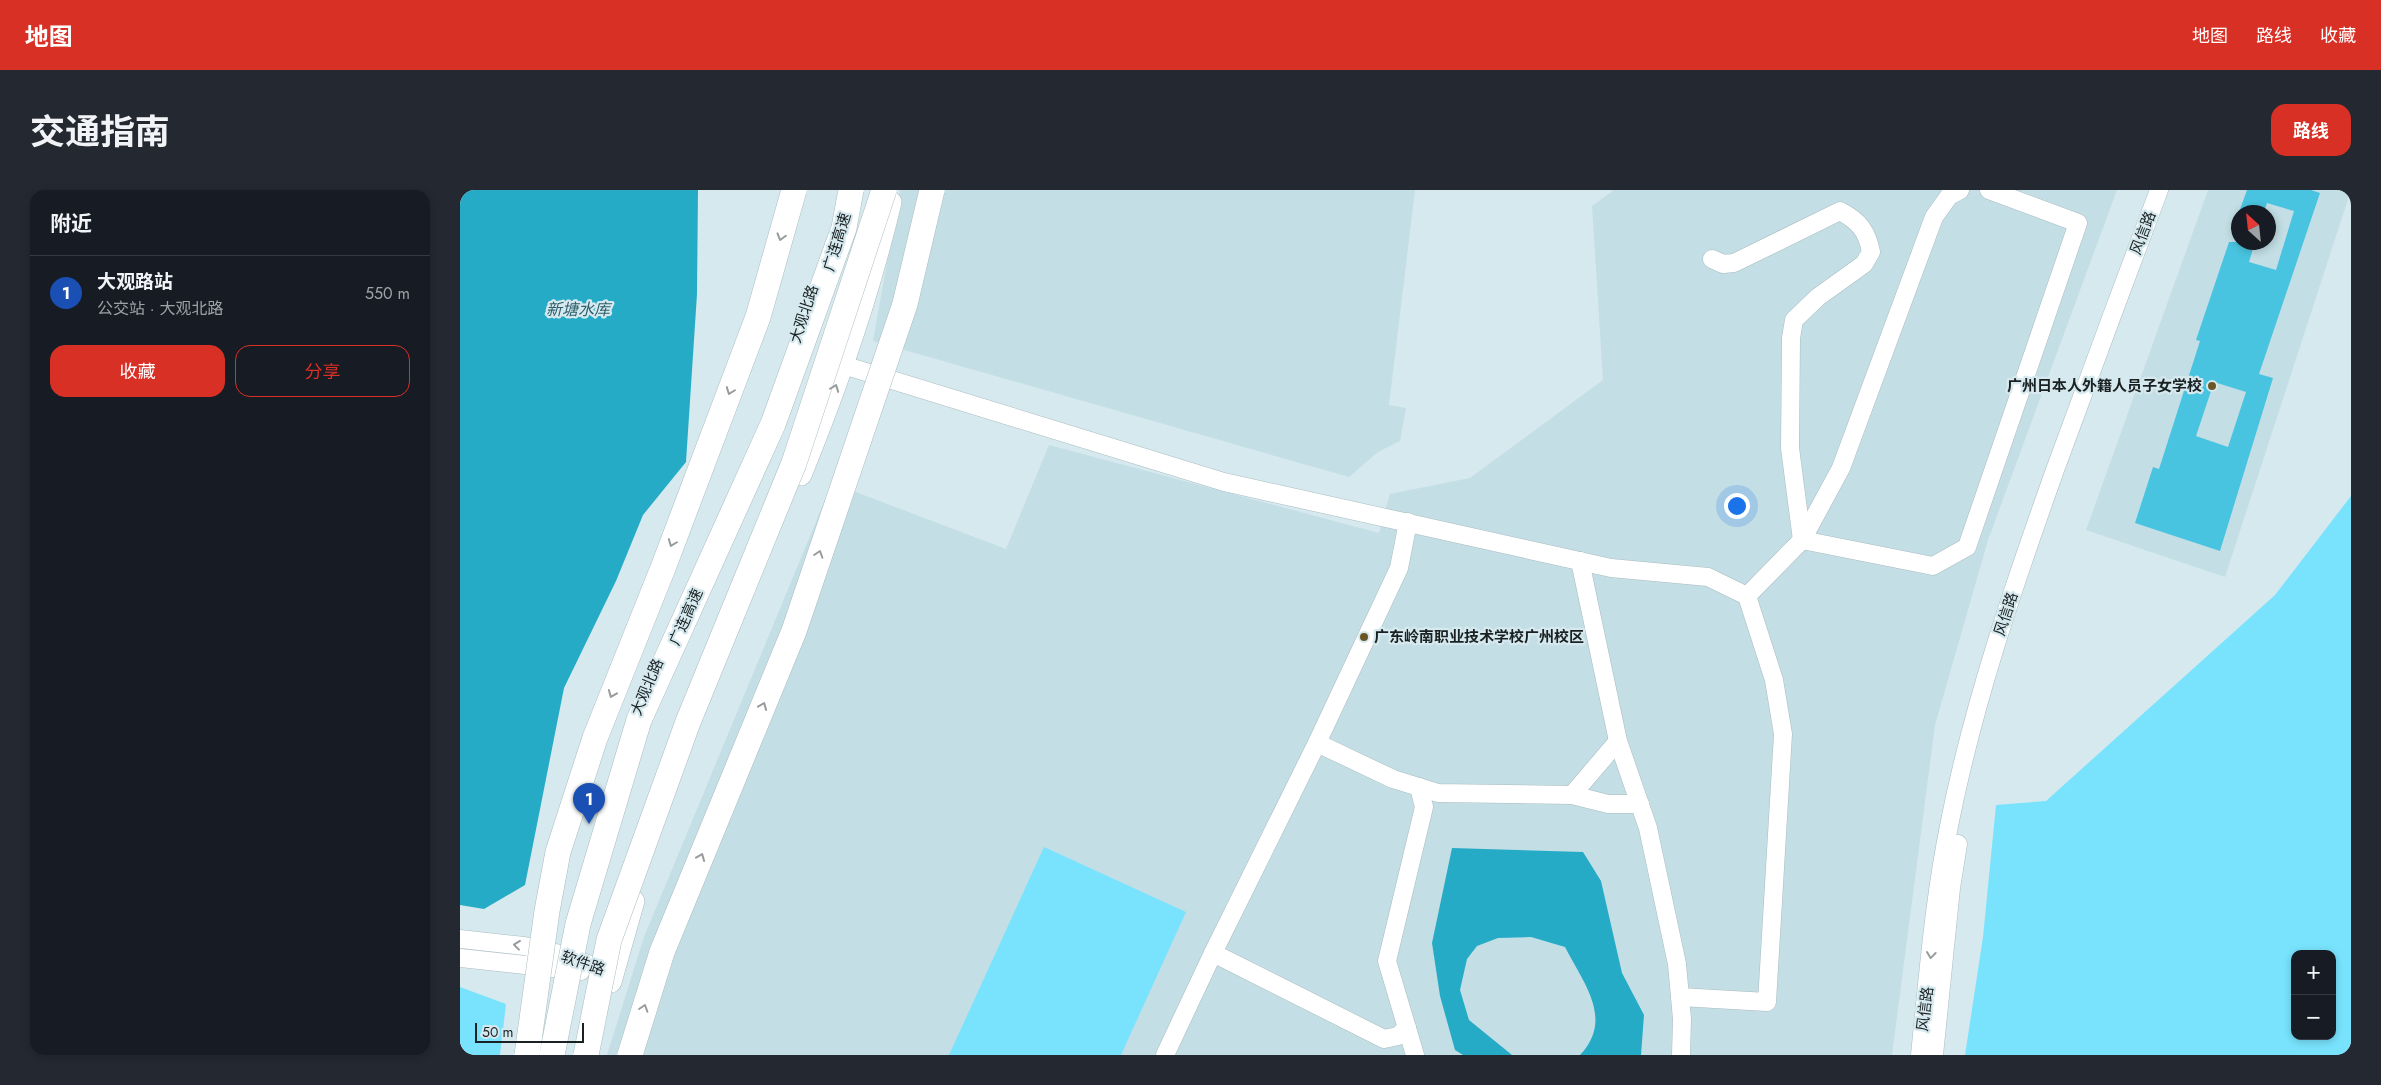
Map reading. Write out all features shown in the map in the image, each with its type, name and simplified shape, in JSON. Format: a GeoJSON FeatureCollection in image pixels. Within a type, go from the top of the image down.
{"type":"FeatureCollection","features":[{"type":"Feature","properties":{"kind":"highway"},"geometry":{"type":"LineString","coordinates":[[527,1055],[547,911],[558,852],[595,738],[758,316],[794,190]]}},
{"type":"Feature","properties":{"kind":"highway","name":"广连高速"},"geometry":{"type":"LineString","coordinates":[[552,1055],[578,924],[639,720],[774,424],[844,228],[851,190]]}},
{"type":"Feature","properties":{"kind":"highway","name":"广连高速"},"geometry":{"type":"LineString","coordinates":[[586,1055],[609,940],[688,722],[794,463],[884,190]]}},
{"type":"Feature","properties":{"kind":"highway"},"geometry":{"type":"LineString","coordinates":[[630,1055],[662,952],[794,631],[905,304],[932,190]]}},
{"type":"Feature","properties":{"kind":"main road","name":"大观北路"},"geometry":{"type":"LineString","coordinates":[[541,1055],[559,962],[592,834],[627,734],[718,518],[788,363],[841,190]]}},
{"type":"Feature","properties":{"kind":"main road"},"geometry":{"type":"LineString","coordinates":[[595,1055],[614,973],[653,838],[708,695],[816,438],[843,365],[881,243],[894,190]]}},
{"type":"Feature","properties":{"kind":"street"},"geometry":{"type":"LineString","coordinates":[[1747,596],[1802,540],[1842,468],[1934,217],[1949,196],[1960,190]]}},
{"type":"Feature","properties":{"kind":"street"},"geometry":{"type":"LineString","coordinates":[[1802,540],[1933,566],[1967,547],[2078,223],[1989,190]]}},
{"type":"Feature","properties":{"kind":"street","name":"风信路"},"geometry":{"type":"LineString","coordinates":[[1920,1055],[1949,822],[1968,742],[2012,594],[2097,355],[2160,190]]}},
{"type":"Feature","properties":{"kind":"street","name":"风信路"},"geometry":{"type":"LineString","coordinates":[[1934,1055],[1951,888],[1967,794],[1984,719],[2006,645],[2170,190]]}},
{"type":"Feature","properties":{"kind":"street"},"geometry":{"type":"LineString","coordinates":[[1712,258],[1723,264],[1734,263],[1840,211],[1853,218],[1868,236],[1871,252],[1864,264],[1818,297],[1794,320],[1791,338],[1790,448],[1802,540]]}},
{"type":"Feature","properties":{"kind":"street"},"geometry":{"type":"LineString","coordinates":[[843,365],[1224,482],[1611,568],[1708,577],[1747,596],[1774,680],[1782,734],[1767,1002],[1680,998]]}},
{"type":"Feature","properties":{"kind":"street"},"geometry":{"type":"LineString","coordinates":[[1165,1055],[1212,953],[1317,743],[1398,568],[1408,522]]}},
{"type":"Feature","properties":{"kind":"street"},"geometry":{"type":"LineString","coordinates":[[1580,561],[1618,741],[1648,828],[1677,964],[1680,998],[1681,1055]]}},
{"type":"Feature","properties":{"kind":"street"},"geometry":{"type":"LineString","coordinates":[[1572,795],[1618,741]]}},
{"type":"Feature","properties":{"kind":"street"},"geometry":{"type":"LineString","coordinates":[[1317,743],[1393,779],[1438,793],[1572,795],[1608,804],[1640,804]]}},
{"type":"Feature","properties":{"kind":"street"},"geometry":{"type":"LineString","coordinates":[[1415,1055],[1387,961],[1424,808],[1419,787]]}},
{"type":"Feature","properties":{"kind":"street","name":"软件路"},"geometry":{"type":"LineString","coordinates":[[460,939],[524,946],[559,962]]}},
{"type":"Feature","properties":{"kind":"street"},"geometry":{"type":"LineString","coordinates":[[1212,953],[1384,1039],[1398,1036],[1407,1028]]}},
{"type":"Feature","properties":{"kind":"street","name":"软件路"},"geometry":{"type":"LineString","coordinates":[[460,958],[559,962],[614,973]]}},
{"type":"Feature","properties":{"kind":"shaded area"},"geometry":{"type":"Polygon","coordinates":[[[900,190],[1415,190],[1389,405],[1406,408],[1400,441],[1378,452],[1349,477],[873,341],[900,190]]]}},
{"type":"Feature","properties":{"kind":"shaded area","name":"广东岭南职业技术学校广州校区"},"geometry":{"type":"Polygon","coordinates":[[[1614,190],[2117,190],[1988,540],[1935,725],[1892,1055],[607,1055],[644,937],[832,483],[1006,549],[1049,445],[1379,533],[1390,494],[1470,478],[1603,380],[1592,206],[1614,190]]]}},
{"type":"Feature","properties":{"kind":"shaded area","name":"广州日本人外籍人员子女学校"},"geometry":{"type":"Polygon","coordinates":[[[2208,190],[2351,190],[2225,577],[2086,530],[2208,190]]]}},
{"type":"Feature","properties":{"kind":"shaded area"},"geometry":{"type":"Polygon","coordinates":[[[2351,496],[2351,1053],[2347,1055],[1965,1055],[1983,937],[1996,805],[2046,801],[2275,595],[2351,496]]]}},
{"type":"Feature","properties":{"kind":"shaded area"},"geometry":{"type":"Polygon","coordinates":[[[1044,847],[1186,912],[1121,1055],[949,1055],[1044,847]]]}},
{"type":"Feature","properties":{"kind":"shaded area"},"geometry":{"type":"Polygon","coordinates":[[[460,987],[506,1004],[500,1055],[460,1055],[460,987]]]}},
{"type":"Feature","properties":{"kind":"water","name":"新塘水库"},"geometry":{"type":"Polygon","coordinates":[[[460,190],[698,190],[697,294],[686,462],[643,515],[616,581],[564,688],[525,885],[484,909],[460,905],[460,190]]]}},
{"type":"Feature","properties":{"kind":"water"},"geometry":{"type":"Polygon","coordinates":[[[1452,848],[1583,852],[1601,881],[1622,973],[1644,1015],[1641,1055],[1580,1055],[1590,1042],[1595,1028],[1595,1015],[1587,988],[1565,947],[1531,937],[1498,938],[1477,946],[1467,959],[1460,990],[1469,1020],[1512,1055],[1463,1055],[1455,1050],[1440,996],[1432,943],[1452,848]]]}},
{"type":"Feature","properties":{"kind":"building"},"geometry":{"type":"Polygon","coordinates":[[[2247,190],[2311,190],[2320,193],[2259,374],[2273,378],[2220,551],[2135,523],[2153,467],[2159,469],[2200,341],[2196,340],[2229,242],[2231,242],[2231,250],[2253,250],[2249,262],[2276,270],[2294,211],[2267,203],[2266,205],[2242,205],[2247,190]],[[2214,382],[2196,436],[2228,447],[2246,392],[2214,382]]]}},
{"type":"Feature","properties":{"kind":"place","name":"广州日本人外籍人员子女学校"},"geometry":{"type":"Point","coordinates":[2212,386]}},
{"type":"Feature","properties":{"kind":"place","name":"广东岭南职业技术学校广州校区"},"geometry":{"type":"Point","coordinates":[1364,637]}},
{"type":"Feature","properties":{"kind":"place","name":"大观路站"},"geometry":{"type":"Point","coordinates":[589,824]}}]}
